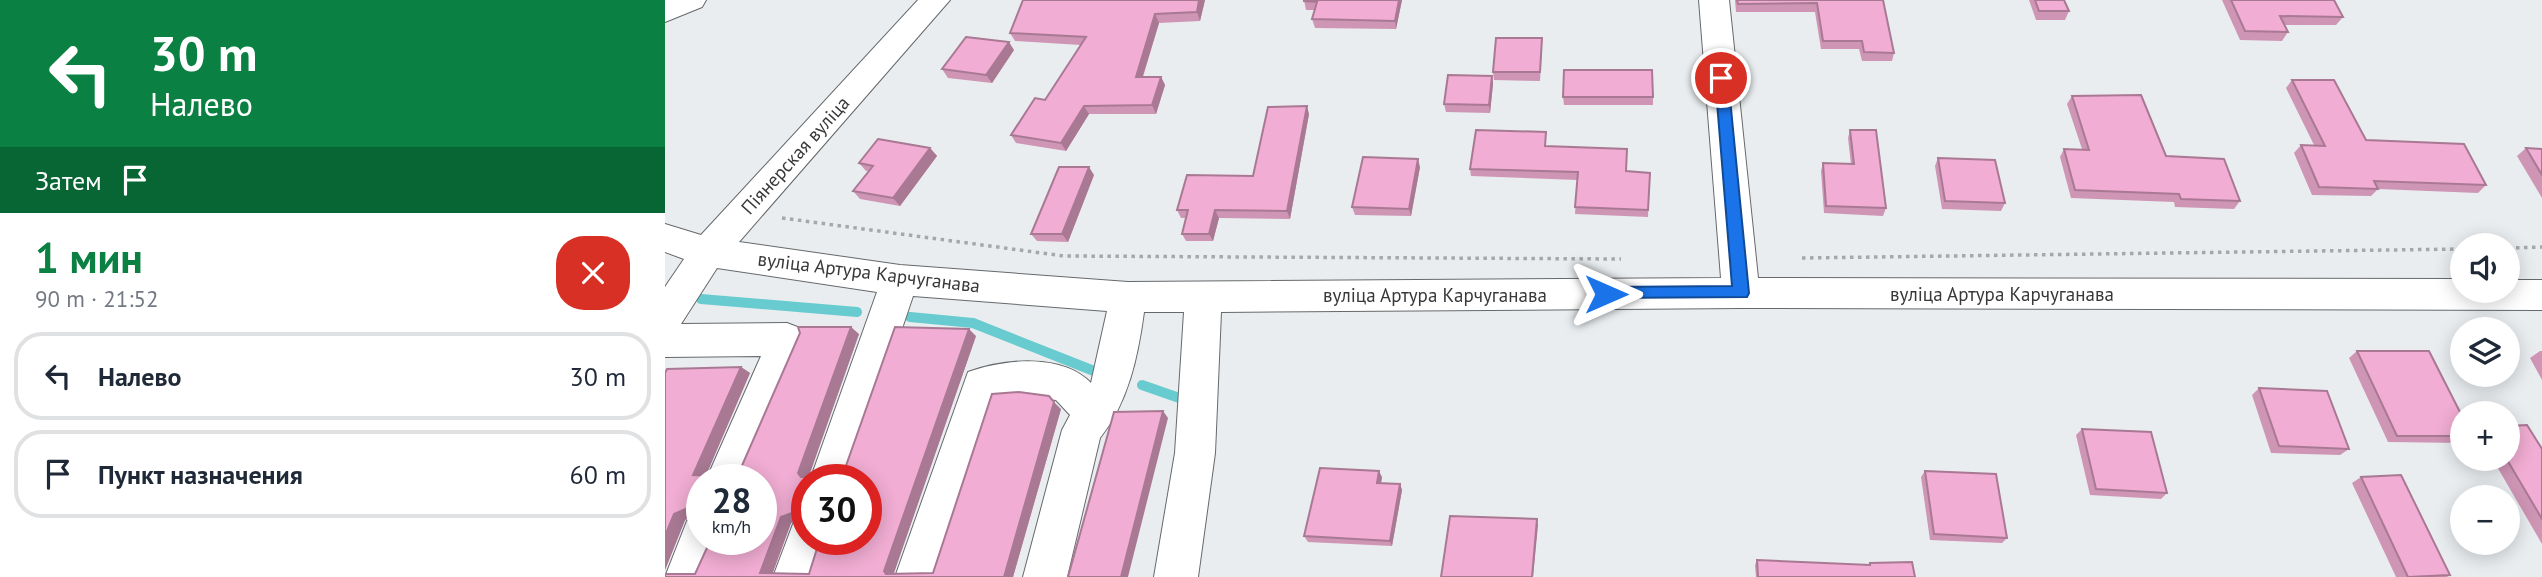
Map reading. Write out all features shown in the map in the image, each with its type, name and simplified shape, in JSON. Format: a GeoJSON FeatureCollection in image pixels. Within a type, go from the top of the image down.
{"type":"FeatureCollection","features":[{"type":"Feature","properties":{"kind":"street"},"geometry":{"type":"LineString","coordinates":[[665,12],[691,0]]}},
{"type":"Feature","properties":{"kind":"street","name":"Піянерская вуліца"},"geometry":{"type":"LineString","coordinates":[[665,318],[708,252],[935,0]]}},
{"type":"Feature","properties":{"kind":"street"},"geometry":{"type":"LineString","coordinates":[[1714,0],[1741,293]]}},
{"type":"Feature","properties":{"kind":"street","name":"вуліца Артура Карчуганава"},"geometry":{"type":"LineString","coordinates":[[665,238],[708,252],[901,280],[1128,297],[1741,293],[2542,295]]}},
{"type":"Feature","properties":{"kind":"street"},"geometry":{"type":"LineString","coordinates":[[835,464],[901,280]]}},
{"type":"Feature","properties":{"kind":"street"},"geometry":{"type":"LineString","coordinates":[[1045,577],[1082,430],[1096,416],[1119,357],[1128,297]]}},
{"type":"Feature","properties":{"kind":"street"},"geometry":{"type":"LineString","coordinates":[[1176,577],[1195,453],[1203,297]]}},
{"type":"Feature","properties":{"kind":"street"},"geometry":{"type":"LineString","coordinates":[[665,341],[787,339],[733,464]]}},
{"type":"Feature","properties":{"kind":"street"},"geometry":{"type":"LineString","coordinates":[[917,577],[982,384],[1014,378],[1066,384],[1096,416]]}},
{"type":"Feature","properties":{"kind":"street"},"geometry":{"type":"LineString","coordinates":[[684,577],[693,555]]}},
{"type":"Feature","properties":{"kind":"street"},"geometry":{"type":"LineString","coordinates":[[795,577],[803,555]]}},
{"type":"Feature","properties":{"kind":"path"},"geometry":{"type":"LineString","coordinates":[[743,213],[1064,256],[1627,259]]}},
{"type":"Feature","properties":{"kind":"path"},"geometry":{"type":"LineString","coordinates":[[2520,248],[2542,247]]}},
{"type":"Feature","properties":{"kind":"path"},"geometry":{"type":"LineString","coordinates":[[1794,258],[2450,248]]}},
{"type":"Feature","properties":{"kind":"building"},"geometry":{"type":"Polygon","coordinates":[[[1023,0],[1199,0],[1197,12],[1155,14],[1136,77],[1161,77],[1152,105],[1084,106],[1061,143],[1011,135],[1035,98],[1045,100],[1086,37],[1010,33],[1023,0]]]}},
{"type":"Feature","properties":{"kind":"building"},"geometry":{"type":"Polygon","coordinates":[[[1304,0],[1399,0],[1395,21],[1312,19],[1317,2],[1304,0]]]}},
{"type":"Feature","properties":{"kind":"building"},"geometry":{"type":"Polygon","coordinates":[[[1737,0],[1883,0],[1894,53],[1864,52],[1862,41],[1823,41],[1817,3],[1738,4],[1737,0]]]}},
{"type":"Feature","properties":{"kind":"building"},"geometry":{"type":"Polygon","coordinates":[[[2035,0],[2064,0],[2069,11],[2039,11],[2035,0]]]}},
{"type":"Feature","properties":{"kind":"building"},"geometry":{"type":"Polygon","coordinates":[[[2231,0],[2334,0],[2343,17],[2280,16],[2288,32],[2245,31],[2231,0]]]}},
{"type":"Feature","properties":{"kind":"building"},"geometry":{"type":"Polygon","coordinates":[[[966,37],[1009,42],[986,75],[942,69],[966,37]]]}},
{"type":"Feature","properties":{"kind":"building"},"geometry":{"type":"Polygon","coordinates":[[[1496,38],[1542,38],[1540,72],[1493,72],[1496,38]]]}},
{"type":"Feature","properties":{"kind":"building"},"geometry":{"type":"Polygon","coordinates":[[[1564,70],[1652,70],[1653,97],[1563,97],[1564,70]]]}},
{"type":"Feature","properties":{"kind":"building"},"geometry":{"type":"Polygon","coordinates":[[[1448,75],[1492,76],[1489,105],[1444,104],[1448,75]]]}},
{"type":"Feature","properties":{"kind":"building"},"geometry":{"type":"Polygon","coordinates":[[[2292,80],[2334,80],[2366,140],[2464,144],[2486,185],[2374,181],[2378,189],[2319,187],[2301,145],[2325,146],[2292,80]]]}},
{"type":"Feature","properties":{"kind":"building"},"geometry":{"type":"Polygon","coordinates":[[[2141,95],[2166,156],[2224,159],[2240,201],[2181,199],[2179,194],[2075,190],[2064,149],[2089,150],[2072,96],[2141,95]]]}},
{"type":"Feature","properties":{"kind":"building"},"geometry":{"type":"Polygon","coordinates":[[[1307,106],[1287,211],[1215,210],[1209,234],[1182,234],[1188,210],[1177,210],[1187,175],[1253,176],[1268,107],[1307,106]]]}},
{"type":"Feature","properties":{"kind":"building"},"geometry":{"type":"Polygon","coordinates":[[[1476,130],[1546,132],[1545,146],[1627,149],[1626,171],[1650,173],[1648,210],[1575,207],[1578,172],[1470,169],[1476,130]]]}},
{"type":"Feature","properties":{"kind":"building"},"geometry":{"type":"Polygon","coordinates":[[[1850,130],[1876,130],[1886,208],[1826,206],[1823,163],[1854,164],[1850,130]]]}},
{"type":"Feature","properties":{"kind":"building"},"geometry":{"type":"Polygon","coordinates":[[[878,139],[930,148],[893,198],[853,191],[873,166],[859,163],[878,139]]]}},
{"type":"Feature","properties":{"kind":"building"},"geometry":{"type":"Polygon","coordinates":[[[2526,148],[2542,149],[2542,175],[2526,148]]]}},
{"type":"Feature","properties":{"kind":"building"},"geometry":{"type":"Polygon","coordinates":[[[1363,157],[1418,159],[1409,209],[1352,207],[1363,157]]]}},
{"type":"Feature","properties":{"kind":"building"},"geometry":{"type":"Polygon","coordinates":[[[1938,158],[1995,160],[2005,203],[1945,201],[1938,158]]]}},
{"type":"Feature","properties":{"kind":"building"},"geometry":{"type":"Polygon","coordinates":[[[1059,167],[1089,167],[1062,234],[1031,234],[1059,167]]]}},
{"type":"Feature","properties":{"kind":"building"},"geometry":{"type":"Polygon","coordinates":[[[798,327],[851,327],[801,464],[791,464],[791,513],[781,517],[777,528],[777,464],[743,464],[800,333],[798,327]]]}},
{"type":"Feature","properties":{"kind":"building"},"geometry":{"type":"Polygon","coordinates":[[[895,327],[969,329],[884,571],[886,574],[933,573],[992,394],[1019,392],[1049,396],[1054,402],[1004,577],[665,577],[665,574],[695,574],[704,555],[767,555],[760,573],[809,574],[815,555],[882,555],[882,464],[847,464],[895,327]]]}},
{"type":"Feature","properties":{"kind":"building"},"geometry":{"type":"Polygon","coordinates":[[[2357,351],[2429,351],[2454,401],[2450,401],[2450,436],[2397,436],[2357,351]]]}},
{"type":"Feature","properties":{"kind":"building"},"geometry":{"type":"Polygon","coordinates":[[[741,367],[698,464],[686,464],[686,509],[674,514],[665,536],[665,373],[667,369],[741,367]]]}},
{"type":"Feature","properties":{"kind":"building"},"geometry":{"type":"Polygon","coordinates":[[[2259,388],[2327,391],[2349,449],[2279,446],[2259,388]]]}},
{"type":"Feature","properties":{"kind":"building"},"geometry":{"type":"Polygon","coordinates":[[[1163,411],[1121,577],[1068,577],[1114,412],[1163,411]]]}},
{"type":"Feature","properties":{"kind":"building"},"geometry":{"type":"Polygon","coordinates":[[[2520,425],[2527,425],[2542,449],[2542,519],[2514,471],[2520,471],[2520,425]]]}},
{"type":"Feature","properties":{"kind":"building"},"geometry":{"type":"Polygon","coordinates":[[[2082,429],[2151,432],[2167,493],[2096,489],[2082,429]]]}},
{"type":"Feature","properties":{"kind":"building"},"geometry":{"type":"Polygon","coordinates":[[[1320,468],[1379,471],[1377,483],[1400,484],[1390,541],[1304,536],[1320,468]]]}},
{"type":"Feature","properties":{"kind":"building"},"geometry":{"type":"Polygon","coordinates":[[[1925,471],[1996,474],[2007,538],[1934,534],[1925,471]]]}},
{"type":"Feature","properties":{"kind":"building"},"geometry":{"type":"Polygon","coordinates":[[[2401,475],[2450,575],[2408,577],[2361,477],[2401,475]]]}},
{"type":"Feature","properties":{"kind":"building"},"geometry":{"type":"Polygon","coordinates":[[[1450,516],[1537,519],[1532,577],[1441,577],[1450,516]]]}},
{"type":"Feature","properties":{"kind":"building"},"geometry":{"type":"Polygon","coordinates":[[[1757,560],[1870,565],[1912,562],[1915,577],[1758,577],[1757,560]]]}},
{"type":"Feature","properties":{"kind":"waterway"},"geometry":{"type":"LineString","coordinates":[[701,299],[857,312]]}},
{"type":"Feature","properties":{"kind":"waterway"},"geometry":{"type":"LineString","coordinates":[[910,317],[973,323],[1094,371]]}},
{"type":"Feature","properties":{"kind":"waterway"},"geometry":{"type":"LineString","coordinates":[[1142,385],[1185,400],[1184,404]]}},
{"type":"Feature","properties":{"kind":"route"},"geometry":{"type":"LineString","coordinates":[[1606,294],[1741,293],[1721,78]]}}]}
